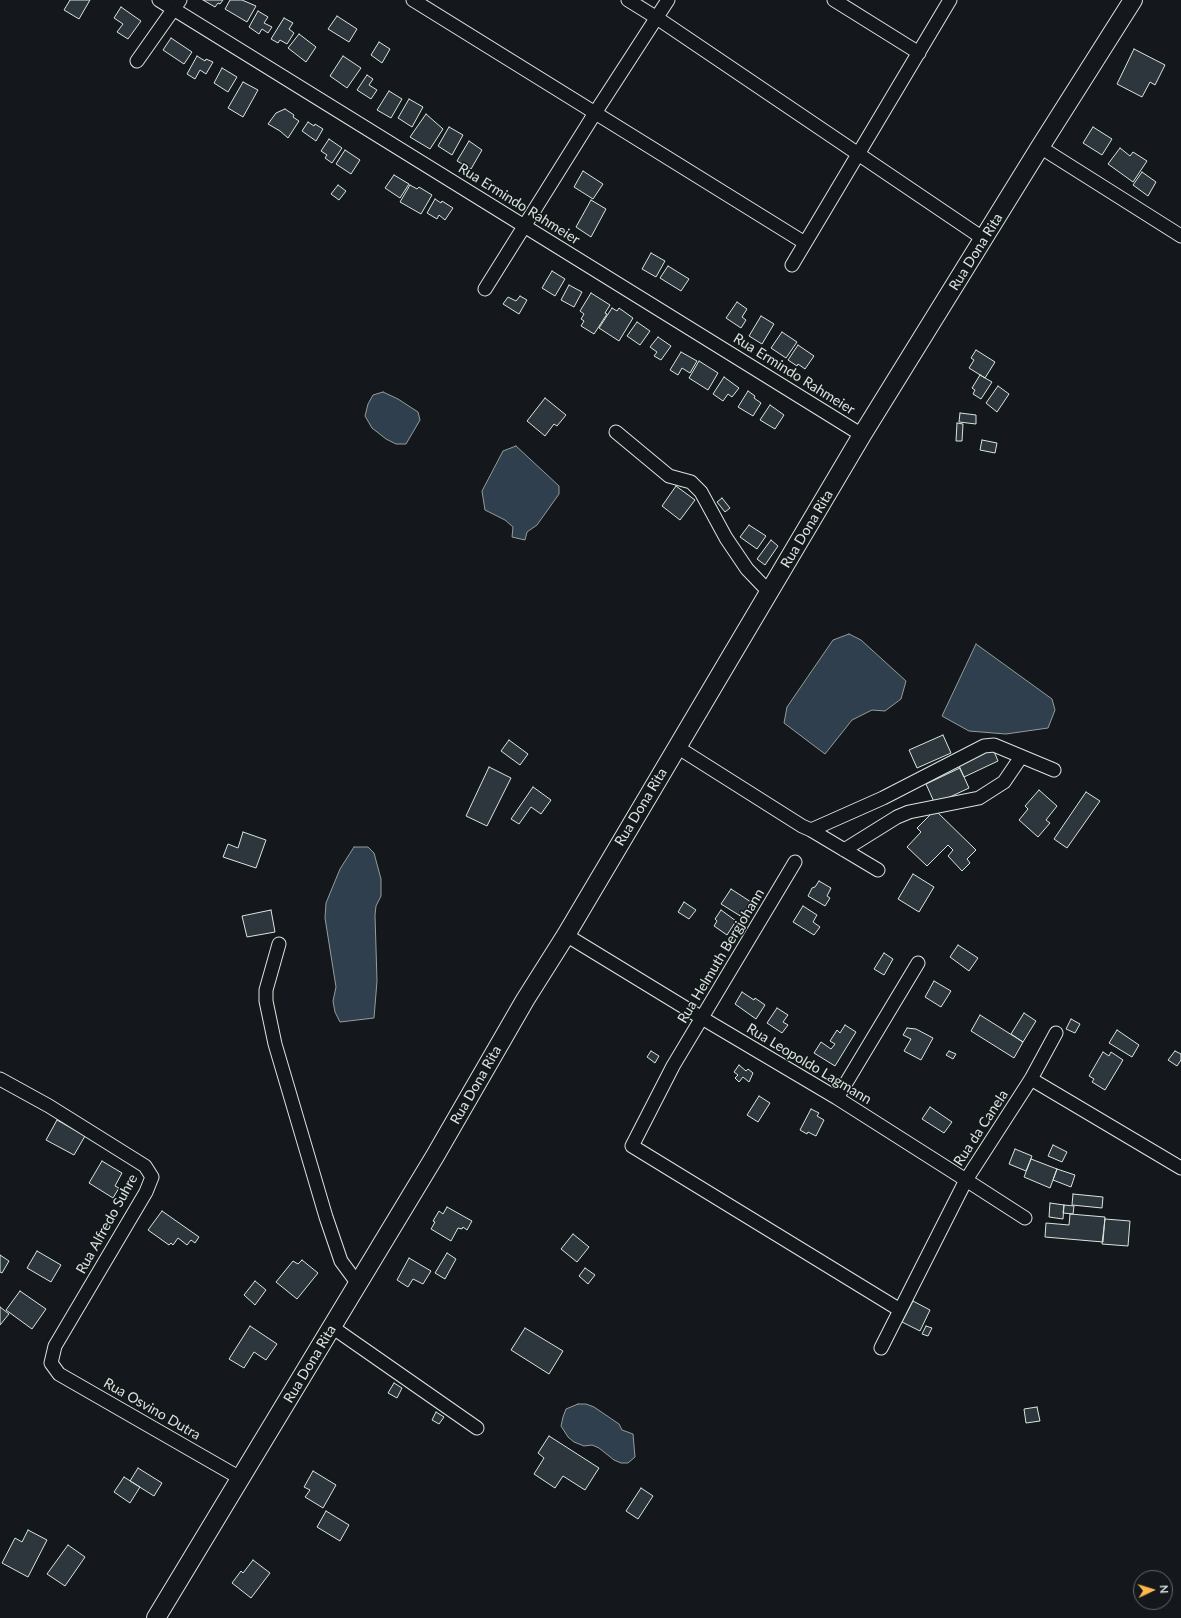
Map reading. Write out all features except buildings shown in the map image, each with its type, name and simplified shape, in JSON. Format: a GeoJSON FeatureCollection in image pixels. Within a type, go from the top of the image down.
{"type":"FeatureCollection","features":[{"type":"Feature","properties":{"kind":"main road","name":"Rua Dona Rita"},"geometry":{"type":"LineString","coordinates":[[156,1618],[435,1156],[525,1000],[566,935],[862,435],[1040,147],[1133,0]]}},
{"type":"Feature","properties":{"kind":"street","name":"Rua Ermindo Rahmeier"},"geometry":{"type":"LineString","coordinates":[[159,0],[177,5],[525,227],[862,435]]}},
{"type":"Feature","properties":{"kind":"street"},"geometry":{"type":"LineString","coordinates":[[413,0],[805,243]]}},
{"type":"Feature","properties":{"kind":"street"},"geometry":{"type":"LineString","coordinates":[[628,0],[657,18],[984,239]]}},
{"type":"Feature","properties":{"kind":"street"},"geometry":{"type":"LineString","coordinates":[[485,289],[668,0]]}},
{"type":"Feature","properties":{"kind":"street"},"geometry":{"type":"LineString","coordinates":[[834,0],[918,53]]}},
{"type":"Feature","properties":{"kind":"street"},"geometry":{"type":"LineString","coordinates":[[792,265],[950,0]]}},
{"type":"Feature","properties":{"kind":"street"},"geometry":{"type":"LineString","coordinates":[[137,61],[177,5]]}},
{"type":"Feature","properties":{"kind":"street"},"geometry":{"type":"LineString","coordinates":[[1040,147],[1181,236]]}},
{"type":"Feature","properties":{"kind":"street"},"geometry":{"type":"LineString","coordinates":[[616,432],[669,476],[690,482],[701,492],[726,538],[746,569],[769,592]]}},
{"type":"Feature","properties":{"kind":"street"},"geometry":{"type":"LineString","coordinates":[[811,830],[883,798],[984,746],[994,746],[1054,770]]}},
{"type":"Feature","properties":{"kind":"street"},"geometry":{"type":"LineString","coordinates":[[677,747],[795,822],[878,870]]}},
{"type":"Feature","properties":{"kind":"street"},"geometry":{"type":"LineString","coordinates":[[844,850],[897,817],[909,812],[979,798],[1004,782],[1021,757]]}},
{"type":"Feature","properties":{"kind":"street","name":"Rua Helmuth Bergjohann"},"geometry":{"type":"LineString","coordinates":[[795,862],[673,1066],[632,1146],[900,1310]]}},
{"type":"Feature","properties":{"kind":"street","name":"Rua Leopoldo Lagmann"},"geometry":{"type":"LineString","coordinates":[[566,935],[837,1098],[966,1180]]}},
{"type":"Feature","properties":{"kind":"street"},"geometry":{"type":"LineString","coordinates":[[279,944],[266,990],[266,1001],[275,1044],[341,1261],[358,1284]]}},
{"type":"Feature","properties":{"kind":"street"},"geometry":{"type":"LineString","coordinates":[[837,1098],[918,964]]}},
{"type":"Feature","properties":{"kind":"street","name":"Rua da Canela"},"geometry":{"type":"LineString","coordinates":[[1025,1218],[966,1180],[1031,1079],[1056,1033]]}},
{"type":"Feature","properties":{"kind":"street","name":"Rua Alfredo Suhre"},"geometry":{"type":"LineString","coordinates":[[0,1079],[50,1106],[145,1166],[152,1177],[146,1192],[55,1346],[52,1363]]}},
{"type":"Feature","properties":{"kind":"street"},"geometry":{"type":"LineString","coordinates":[[1031,1079],[1181,1168]]}},
{"type":"Feature","properties":{"kind":"street"},"geometry":{"type":"LineString","coordinates":[[881,1348],[966,1180]]}},
{"type":"Feature","properties":{"kind":"street"},"geometry":{"type":"LineString","coordinates":[[332,1327],[477,1428]]}},
{"type":"Feature","properties":{"kind":"street","name":"Rua Osvino Dutra"},"geometry":{"type":"LineString","coordinates":[[52,1363],[59,1374],[240,1478]]}},
{"type":"Feature","properties":{"kind":"water"},"geometry":{"type":"Polygon","coordinates":[[[383,392],[398,399],[418,412],[420,420],[406,444],[396,444],[386,439],[372,428],[365,416],[368,404],[373,395],[383,392]]]}},
{"type":"Feature","properties":{"kind":"water"},"geometry":{"type":"Polygon","coordinates":[[[516,446],[559,486],[559,494],[537,525],[527,532],[525,540],[512,537],[513,527],[505,520],[485,510],[482,491],[503,451],[516,446]]]}},
{"type":"Feature","properties":{"kind":"water"},"geometry":{"type":"Polygon","coordinates":[[[849,634],[861,640],[906,681],[901,699],[885,711],[872,710],[852,720],[825,754],[784,723],[787,707],[833,640],[849,634]]]}},
{"type":"Feature","properties":{"kind":"water"},"geometry":{"type":"Polygon","coordinates":[[[976,644],[1052,699],[1055,710],[1048,728],[1006,734],[969,731],[942,716],[976,644]]]}},
{"type":"Feature","properties":{"kind":"water"},"geometry":{"type":"Polygon","coordinates":[[[354,847],[368,847],[374,853],[381,879],[381,896],[376,906],[375,915],[377,981],[374,1018],[340,1022],[335,1012],[333,1001],[336,987],[325,918],[326,903],[340,869],[354,847]]]}},
{"type":"Feature","properties":{"kind":"water"},"geometry":{"type":"Polygon","coordinates":[[[578,1404],[586,1404],[594,1407],[619,1424],[622,1430],[633,1434],[635,1457],[628,1463],[621,1463],[614,1460],[599,1448],[592,1445],[584,1446],[574,1442],[568,1437],[561,1426],[563,1417],[566,1409],[578,1404]]]}}]}
